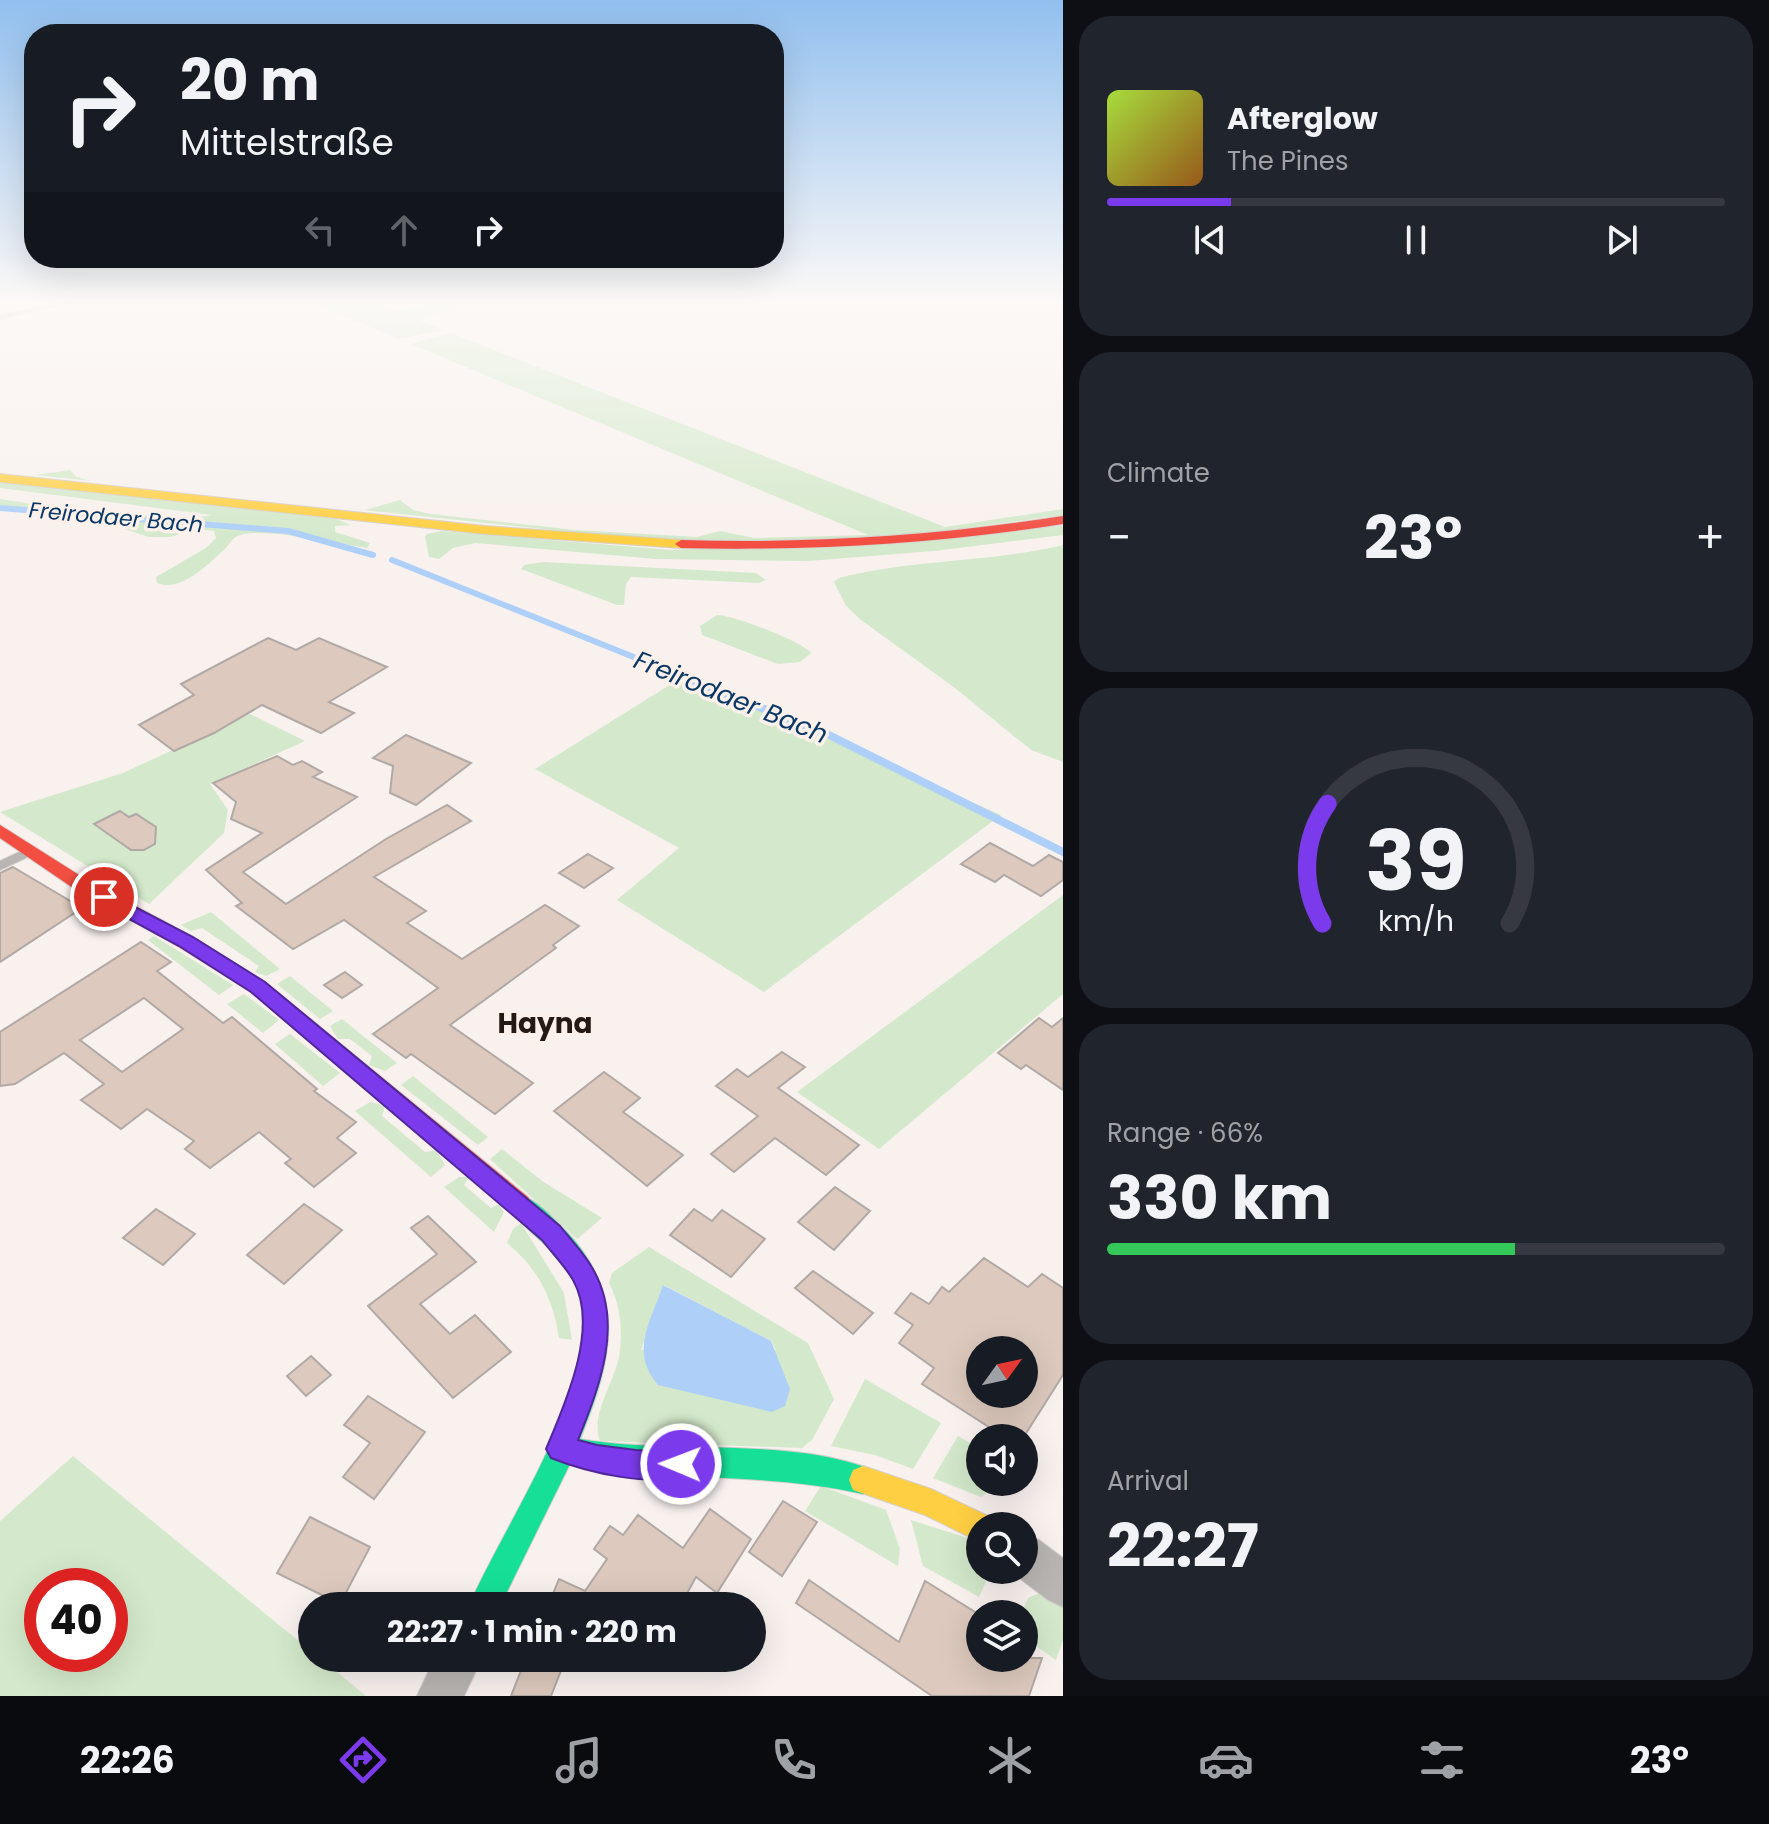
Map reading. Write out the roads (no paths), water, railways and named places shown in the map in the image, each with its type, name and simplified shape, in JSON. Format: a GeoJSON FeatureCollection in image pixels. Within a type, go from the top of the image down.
{"type":"FeatureCollection","features":[{"type":"Feature","properties":{"kind":"main road"},"geometry":{"type":"LineString","coordinates":[[0,478],[569,539],[701,547],[886,544],[968,536],[1063,520]]}},
{"type":"Feature","properties":{"kind":"main road"},"geometry":{"type":"LineString","coordinates":[[0,830],[80,884],[186,942],[258,987],[551,1233],[584,1275],[594,1300],[594,1338],[587,1384],[561,1449],[491,1592]]}},
{"type":"Feature","properties":{"kind":"main road"},"geometry":{"type":"LineString","coordinates":[[561,1449],[597,1459],[636,1464],[773,1465],[812,1469],[912,1494],[966,1520]]}},
{"type":"Feature","properties":{"kind":"street"},"geometry":{"type":"LineString","coordinates":[[1038,1566],[1063,1585]]}},
{"type":"Feature","properties":{"kind":"street"},"geometry":{"type":"LineString","coordinates":[[440,1696],[452,1672]]}},
{"type":"Feature","properties":{"kind":"lane"},"geometry":{"type":"LineString","coordinates":[[0,866],[30,851]]}},
{"type":"Feature","properties":{"kind":"water"},"geometry":{"type":"Polygon","coordinates":[[[663,1285],[771,1341],[790,1389],[785,1406],[772,1412],[658,1385],[649,1372],[644,1348],[648,1324],[663,1285]]]}},
{"type":"Feature","properties":{"kind":"waterway","name":"Freirodaer Bach"},"geometry":{"type":"LineString","coordinates":[[0,508],[288,531],[373,555]]}},
{"type":"Feature","properties":{"kind":"waterway","name":"Freirodaer Bach"},"geometry":{"type":"LineString","coordinates":[[392,560],[643,661]]}},
{"type":"Feature","properties":{"kind":"waterway","name":"Freirodaer Bach"},"geometry":{"type":"LineString","coordinates":[[643,661],[827,734],[1063,852]]}},
{"type":"Feature","properties":{"kind":"district","name":"Hayna"},"geometry":{"type":"Point","coordinates":[545,1023]}}]}
